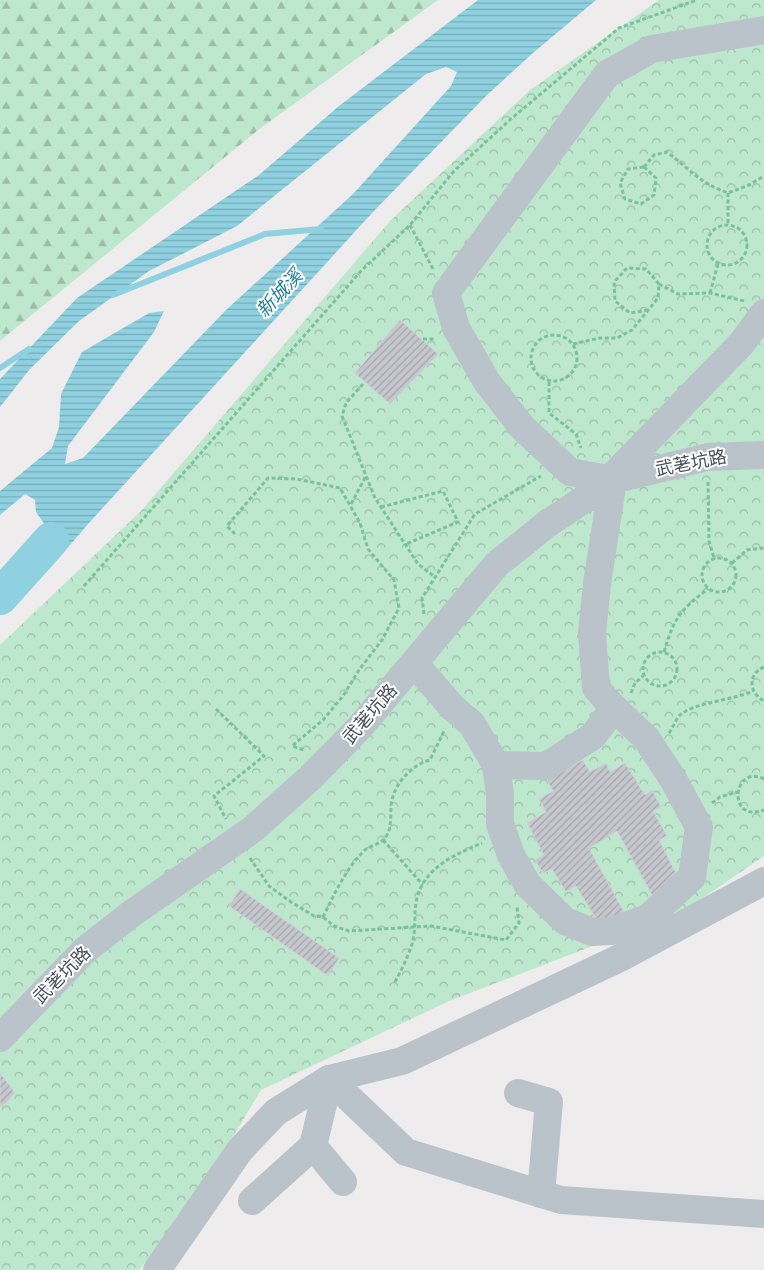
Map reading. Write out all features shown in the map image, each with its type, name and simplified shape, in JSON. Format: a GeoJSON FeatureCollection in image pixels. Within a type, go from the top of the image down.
{"type":"FeatureCollection","features":[{"type":"Feature","properties":{"kind":"street"},"geometry":{"type":"LineString","coordinates":[[613,480],[570,472],[522,427],[487,382],[456,328],[446,293],[608,74],[652,49],[764,30]]}},
{"type":"Feature","properties":{"kind":"street"},"geometry":{"type":"LineString","coordinates":[[414,663],[460,714],[472,724],[496,765],[500,794],[500,824],[511,855],[527,884],[565,921],[592,932],[612,931],[648,918],[692,877],[699,827],[646,738],[596,688],[592,633],[596,584],[613,480],[610,479],[758,315]]}},
{"type":"Feature","properties":{"kind":"street","name":"武荖坑路"},"geometry":{"type":"LineString","coordinates":[[0,1038],[85,950],[131,914],[252,829],[311,777],[360,727],[497,564],[547,524],[613,480],[708,456],[764,455]]}},
{"type":"Feature","properties":{"kind":"street"},"geometry":{"type":"LineString","coordinates":[[496,765],[546,766],[592,736],[614,708]]}},
{"type":"Feature","properties":{"kind":"street"},"geometry":{"type":"LineString","coordinates":[[157,1270],[240,1150],[276,1112],[329,1079],[402,1061],[624,956],[764,881]]}},
{"type":"Feature","properties":{"kind":"street"},"geometry":{"type":"LineString","coordinates":[[252,1201],[313,1146],[329,1079]]}},
{"type":"Feature","properties":{"kind":"street"},"geometry":{"type":"LineString","coordinates":[[329,1079],[406,1152],[541,1194],[561,1200],[764,1214]]}},
{"type":"Feature","properties":{"kind":"street"},"geometry":{"type":"LineString","coordinates":[[518,1094],[549,1102],[541,1194]]}},
{"type":"Feature","properties":{"kind":"street"},"geometry":{"type":"LineString","coordinates":[[313,1146],[343,1182]]}},
{"type":"Feature","properties":{"kind":"path"},"geometry":{"type":"LineString","coordinates":[[84,586],[361,271],[410,225],[454,172],[511,119],[619,28],[697,0]]}},
{"type":"Feature","properties":{"kind":"path"},"geometry":{"type":"LineString","coordinates":[[644,167],[656,178],[654,195],[641,204],[625,199],[620,183],[628,169],[644,167],[654,155],[667,152],[694,177],[710,187],[728,193],[749,185],[764,176]]}},
{"type":"Feature","properties":{"kind":"path"},"geometry":{"type":"LineString","coordinates":[[728,193],[728,224]]}},
{"type":"Feature","properties":{"kind":"path"},"geometry":{"type":"LineString","coordinates":[[728,224],[741,230],[747,243],[744,257],[732,265],[718,264],[706,249],[711,231],[728,224]]}},
{"type":"Feature","properties":{"kind":"path"},"geometry":{"type":"LineString","coordinates":[[410,225],[446,293]]}},
{"type":"Feature","properties":{"kind":"path"},"geometry":{"type":"LineString","coordinates":[[710,294],[718,264]]}},
{"type":"Feature","properties":{"kind":"path"},"geometry":{"type":"LineString","coordinates":[[649,310],[630,313],[615,301],[614,282],[627,268],[646,269],[658,284],[678,294],[710,294],[758,315]]}},
{"type":"Feature","properties":{"kind":"path"},"geometry":{"type":"LineString","coordinates":[[573,344],[577,362],[567,378],[549,382],[534,372],[530,354],[540,338],[558,335],[573,344],[600,338],[617,338],[632,330],[649,310],[658,298],[658,284]]}},
{"type":"Feature","properties":{"kind":"path"},"geometry":{"type":"LineString","coordinates":[[549,382],[550,413],[576,434],[583,456]]}},
{"type":"Feature","properties":{"kind":"path"},"geometry":{"type":"LineString","coordinates":[[363,384],[346,403],[342,416],[375,498],[418,564],[435,577]]}},
{"type":"Feature","properties":{"kind":"path"},"geometry":{"type":"LineString","coordinates":[[708,456],[709,541],[714,558]]}},
{"type":"Feature","properties":{"kind":"path"},"geometry":{"type":"LineString","coordinates":[[351,504],[366,476]]}},
{"type":"Feature","properties":{"kind":"path"},"geometry":{"type":"LineString","coordinates":[[235,534],[227,526],[268,478],[297,479],[340,488],[351,504],[360,523],[368,550],[394,580],[399,608],[382,640],[358,670],[343,696],[323,720],[292,746],[307,751]]}},
{"type":"Feature","properties":{"kind":"path"},"geometry":{"type":"LineString","coordinates":[[381,507],[443,490],[458,522],[406,544]]}},
{"type":"Feature","properties":{"kind":"path"},"geometry":{"type":"LineString","coordinates":[[732,563],[747,550],[764,548]]}},
{"type":"Feature","properties":{"kind":"path"},"geometry":{"type":"LineString","coordinates":[[714,558],[727,559],[732,563],[736,571],[736,580],[732,588],[716,593],[708,589],[704,584],[701,572],[708,560],[714,558]]}},
{"type":"Feature","properties":{"kind":"path"},"geometry":{"type":"LineString","coordinates":[[664,652],[672,624],[688,604],[708,589]]}},
{"type":"Feature","properties":{"kind":"path"},"geometry":{"type":"LineString","coordinates":[[664,652],[672,656],[678,670],[670,683],[663,687],[655,686],[643,676],[644,660],[650,654],[664,652]]}},
{"type":"Feature","properties":{"kind":"path"},"geometry":{"type":"LineString","coordinates":[[764,667],[753,676],[753,691],[764,701]]}},
{"type":"Feature","properties":{"kind":"path"},"geometry":{"type":"LineString","coordinates":[[657,756],[680,715],[711,702],[730,700],[753,691]]}},
{"type":"Feature","properties":{"kind":"path"},"geometry":{"type":"LineString","coordinates":[[216,709],[264,756],[214,796],[226,819]]}},
{"type":"Feature","properties":{"kind":"path"},"geometry":{"type":"LineString","coordinates":[[323,917],[348,872],[364,850],[384,840],[391,825],[393,796],[406,776],[418,763],[430,760],[446,726],[460,714]]}},
{"type":"Feature","properties":{"kind":"path"},"geometry":{"type":"LineString","coordinates":[[764,779],[754,777],[746,779],[740,785],[737,792],[738,800],[742,807],[749,812],[757,813],[764,810]]}},
{"type":"Feature","properties":{"kind":"path"},"geometry":{"type":"LineString","coordinates":[[395,982],[412,946],[416,928],[417,898],[426,878],[440,865],[460,852],[504,834]]}},
{"type":"Feature","properties":{"kind":"path"},"geometry":{"type":"LineString","coordinates":[[384,840],[423,885]]}},
{"type":"Feature","properties":{"kind":"path"},"geometry":{"type":"LineString","coordinates":[[245,850],[269,886],[314,916],[323,917],[334,926],[349,931],[431,926],[506,940],[519,923],[514,889],[516,878],[522,874]]}},
{"type":"Feature","properties":{"kind":"green space"},"geometry":{"type":"Polygon","coordinates":[[[0,0],[438,0],[258,130],[0,341],[0,0]]]}},
{"type":"Feature","properties":{"kind":"green space"},"geometry":{"type":"Polygon","coordinates":[[[659,0],[764,0],[764,856],[684,911],[449,1001],[261,1090],[192,1205],[139,1270],[0,1270],[0,645],[141,511],[391,220],[530,90],[659,0]]]}},
{"type":"Feature","properties":{"kind":"water"},"geometry":{"type":"Polygon","coordinates":[[[478,0],[596,0],[487,95],[372,213],[51,567],[23,580],[11,574],[27,545],[45,525],[36,512],[35,500],[25,494],[0,515],[0,491],[52,448],[59,427],[61,394],[82,352],[149,313],[164,311],[154,332],[68,446],[65,464],[83,458],[226,310],[353,194],[451,86],[457,72],[446,67],[426,74],[237,226],[149,271],[79,321],[30,369],[0,407],[0,379],[77,298],[259,175],[339,106],[478,0]]]}},
{"type":"Feature","properties":{"kind":"building"},"geometry":{"type":"Polygon","coordinates":[[[400,320],[438,354],[390,404],[355,373],[400,320]]]}},
{"type":"Feature","properties":{"kind":"building"},"geometry":{"type":"Polygon","coordinates":[[[583,760],[590,772],[606,763],[610,772],[625,763],[645,795],[652,790],[661,807],[653,811],[667,836],[659,840],[679,879],[652,895],[617,831],[589,848],[624,912],[600,925],[576,886],[566,892],[552,869],[543,873],[535,860],[544,855],[527,823],[546,812],[539,799],[553,791],[547,780],[583,760]]]}},
{"type":"Feature","properties":{"kind":"building"},"geometry":{"type":"Polygon","coordinates":[[[240,889],[339,958],[328,976],[229,906],[240,889]]]}},
{"type":"Feature","properties":{"kind":"building"},"geometry":{"type":"Polygon","coordinates":[[[0,1073],[15,1093],[2,1107],[0,1106],[0,1073]]]}},
{"type":"Feature","properties":{"kind":"waterway"},"geometry":{"type":"LineString","coordinates":[[113,295],[265,234],[321,229]]}},
{"type":"Feature","properties":{"kind":"waterway"},"geometry":{"type":"LineString","coordinates":[[0,368],[29,349]]}},
{"type":"Feature","properties":{"kind":"waterway","name":"新城溪"},"geometry":{"type":"LineString","coordinates":[[0,597],[51,540]]}}]}
